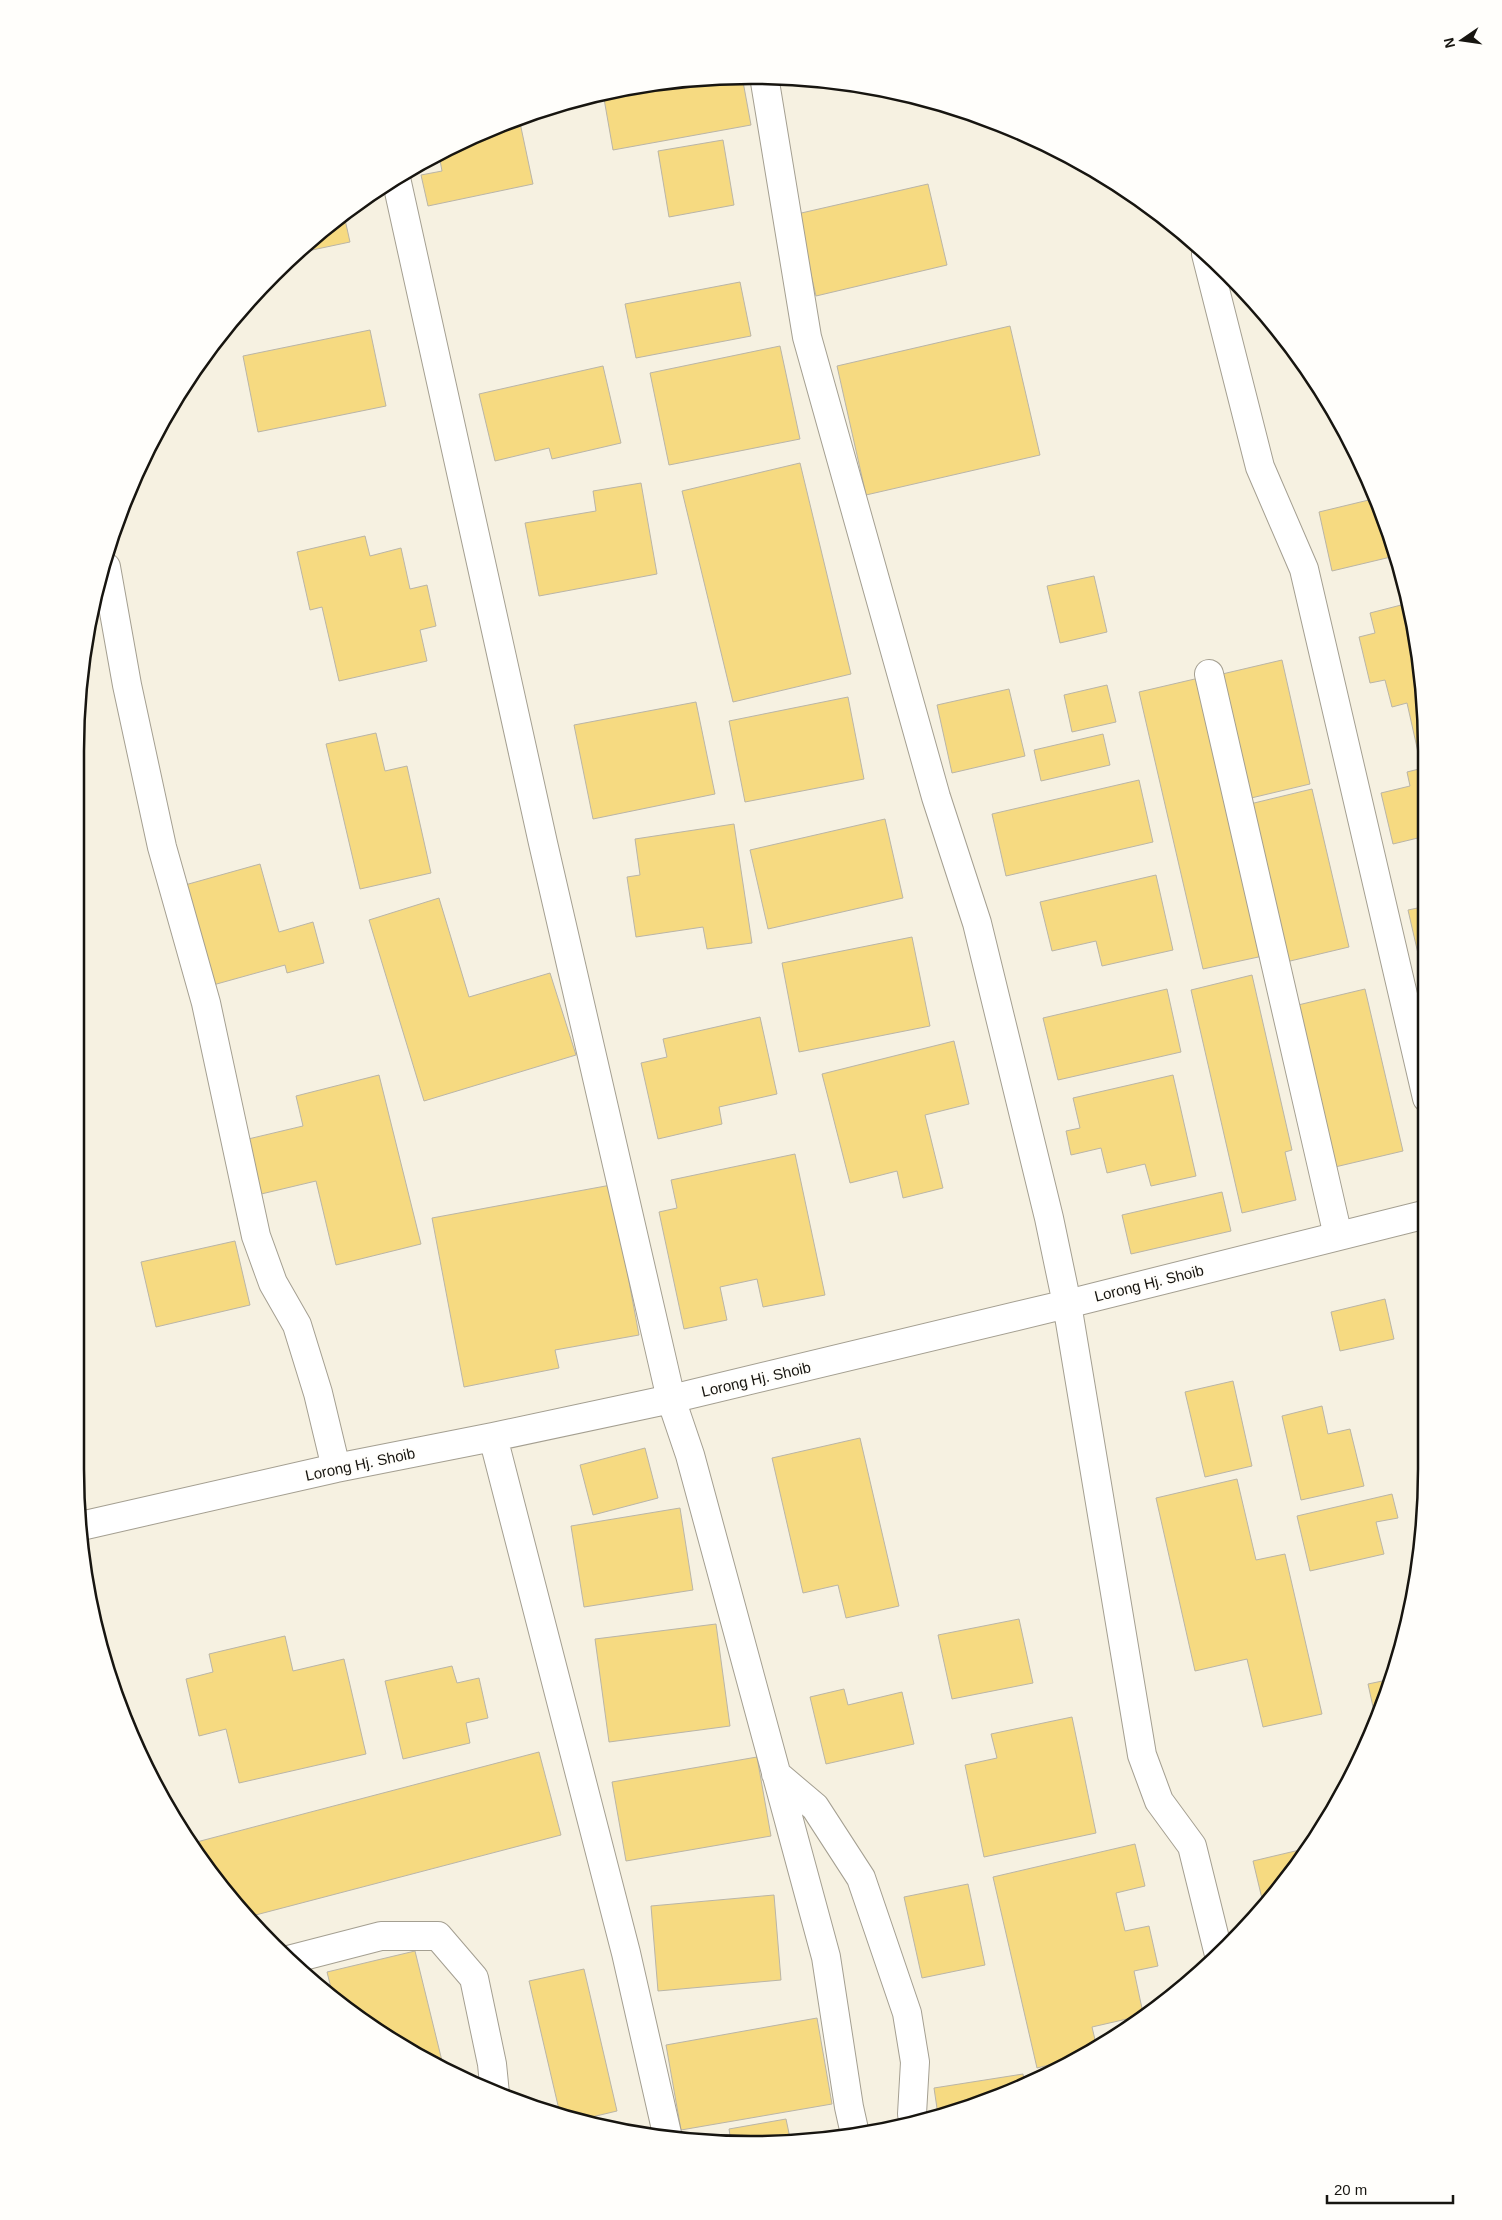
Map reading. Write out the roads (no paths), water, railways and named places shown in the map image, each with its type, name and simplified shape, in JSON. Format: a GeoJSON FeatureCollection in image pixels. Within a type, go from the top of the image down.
{"type":"FeatureCollection","features":[{"type":"Feature","properties":{"kind":"street"},"geometry":{"type":"LineString","coordinates":[[765,84],[807,337],[936,797],[977,923],[1049,1218],[1067,1304],[1142,1755],[1159,1801],[1192,1846],[1217,1947]]}},
{"type":"Feature","properties":{"kind":"street"},"geometry":{"type":"LineString","coordinates":[[398,185],[543,843],[672,1399],[690,1455],[826,1957],[853,2128]]}},
{"type":"Feature","properties":{"kind":"street"},"geometry":{"type":"LineString","coordinates":[[1209,266],[1260,467],[1304,569],[1418,1059]]}},
{"type":"Feature","properties":{"kind":"street"},"geometry":{"type":"LineString","coordinates":[[107,574],[127,685],[162,846],[206,1004],[256,1236],[274,1283],[297,1325],[318,1393],[336,1468]]}},
{"type":"Feature","properties":{"kind":"street"},"geometry":{"type":"LineString","coordinates":[[1209,674],[1338,1236]]}},
{"type":"Feature","properties":{"kind":"street","name":"Lorong Hj. Shoib"},"geometry":{"type":"LineString","coordinates":[[86,1525],[336,1468],[672,1399],[1067,1304],[1418,1216]]}},
{"type":"Feature","properties":{"kind":"street"},"geometry":{"type":"LineString","coordinates":[[493,1437],[626,1953],[666,2131]]}},
{"type":"Feature","properties":{"kind":"street"},"geometry":{"type":"LineString","coordinates":[[776,1774],[815,1807],[861,1878],[908,2013],[915,2062],[912,2114]]}},
{"type":"Feature","properties":{"kind":"street"},"geometry":{"type":"LineString","coordinates":[[297,1958],[381,1936],[438,1936],[474,1978],[492,2064],[494,2084]]}}]}
